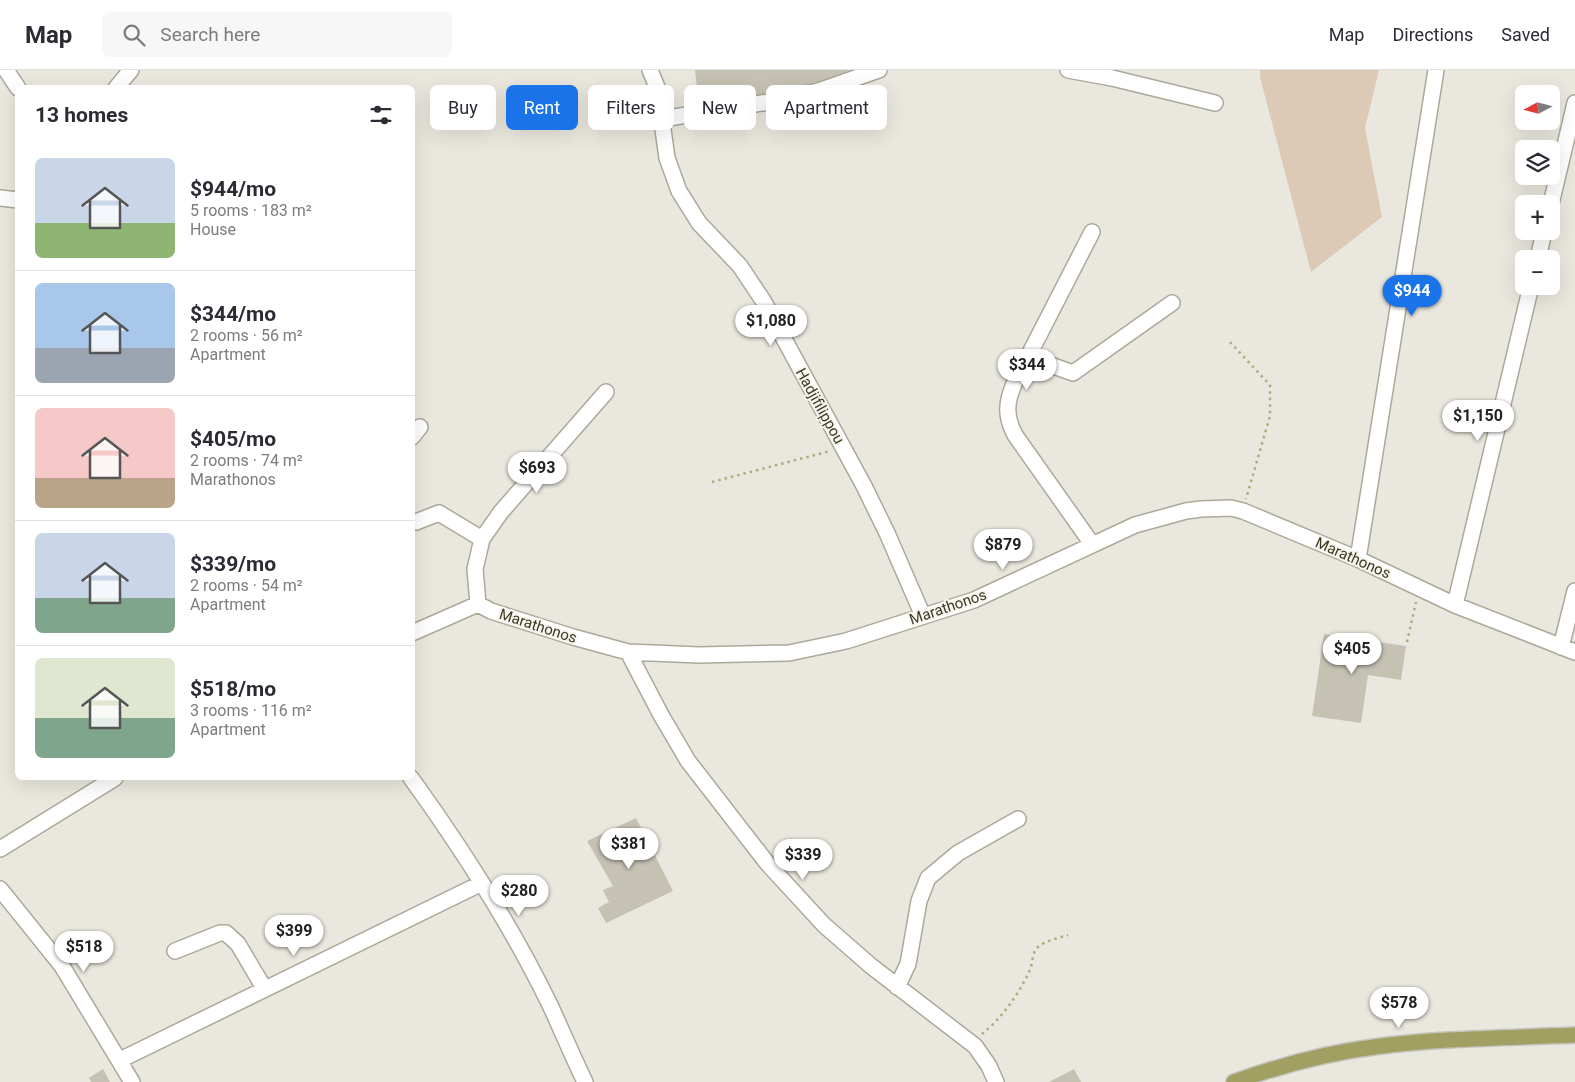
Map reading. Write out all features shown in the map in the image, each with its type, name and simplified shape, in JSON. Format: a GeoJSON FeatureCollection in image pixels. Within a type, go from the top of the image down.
{"type":"FeatureCollection","features":[{"type":"Feature","properties":{"kind":"main road"},"geometry":{"type":"LineString","coordinates":[[1234,1082],[1311,1059],[1374,1046],[1471,1039],[1575,1035]]}},
{"type":"Feature","properties":{"kind":"street"},"geometry":{"type":"LineString","coordinates":[[6,70],[16,85]]}},
{"type":"Feature","properties":{"kind":"street"},"geometry":{"type":"LineString","coordinates":[[118,85],[131,70]]}},
{"type":"Feature","properties":{"kind":"street"},"geometry":{"type":"LineString","coordinates":[[674,117],[781,100],[818,91],[879,70]]}},
{"type":"Feature","properties":{"kind":"street"},"geometry":{"type":"LineString","coordinates":[[1068,70],[1112,74],[1215,104]]}},
{"type":"Feature","properties":{"kind":"street"},"geometry":{"type":"LineString","coordinates":[[1358,559],[1436,70]]}},
{"type":"Feature","properties":{"kind":"street","name":"Hadjifilippou"},"geometry":{"type":"LineString","coordinates":[[656,72],[657,85]]}},
{"type":"Feature","properties":{"kind":"street"},"geometry":{"type":"LineString","coordinates":[[1553,195],[1575,103]]}},
{"type":"Feature","properties":{"kind":"street","name":"Hadjifilippou"},"geometry":{"type":"LineString","coordinates":[[663,130],[667,158],[672,175],[688,207],[753,284],[843,447],[887,532],[923,616]]}},
{"type":"Feature","properties":{"kind":"street"},"geometry":{"type":"LineString","coordinates":[[0,198],[15,200]]}},
{"type":"Feature","properties":{"kind":"street"},"geometry":{"type":"LineString","coordinates":[[1092,232],[1028,357],[1008,400],[1007,412],[1010,424],[1092,544]]}},
{"type":"Feature","properties":{"kind":"street"},"geometry":{"type":"LineString","coordinates":[[1455,605],[1529,295]]}},
{"type":"Feature","properties":{"kind":"street"},"geometry":{"type":"LineString","coordinates":[[1028,357],[1072,372],[1172,303]]}},
{"type":"Feature","properties":{"kind":"street"},"geometry":{"type":"LineString","coordinates":[[415,632],[478,604],[475,569],[482,539],[501,512],[606,392]]}},
{"type":"Feature","properties":{"kind":"street","name":"Marathonos"},"geometry":{"type":"LineString","coordinates":[[478,604],[508,616],[599,645],[628,652],[699,655],[790,653],[846,641],[974,600],[1135,525],[1186,511],[1215,508],[1243,511],[1358,559],[1455,605],[1568,650]]}},
{"type":"Feature","properties":{"kind":"street"},"geometry":{"type":"LineString","coordinates":[[416,522],[439,513],[482,539]]}},
{"type":"Feature","properties":{"kind":"street"},"geometry":{"type":"LineString","coordinates":[[1568,650],[1575,591]]}},
{"type":"Feature","properties":{"kind":"street"},"geometry":{"type":"LineString","coordinates":[[628,652],[688,761],[767,863],[824,925],[897,987],[970,1042],[989,1066],[996,1082]]}},
{"type":"Feature","properties":{"kind":"street"},"geometry":{"type":"LineString","coordinates":[[0,849],[112,780]]}},
{"type":"Feature","properties":{"kind":"street"},"geometry":{"type":"LineString","coordinates":[[412,780],[449,830],[482,883],[546,996],[585,1082]]}},
{"type":"Feature","properties":{"kind":"street"},"geometry":{"type":"LineString","coordinates":[[897,987],[908,964],[919,901],[928,878],[958,853],[1018,819]]}},
{"type":"Feature","properties":{"kind":"street"},"geometry":{"type":"LineString","coordinates":[[120,1060],[482,883]]}},
{"type":"Feature","properties":{"kind":"street"},"geometry":{"type":"LineString","coordinates":[[0,889],[62,966],[132,1082]]}},
{"type":"Feature","properties":{"kind":"street"},"geometry":{"type":"LineString","coordinates":[[175,951],[220,933],[226,933],[238,944],[264,988]]}},
{"type":"Feature","properties":{"kind":"path"},"geometry":{"type":"LineString","coordinates":[[1230,342],[1270,384],[1270,416],[1243,511]]}},
{"type":"Feature","properties":{"kind":"path"},"geometry":{"type":"LineString","coordinates":[[712,482],[843,447]]}},
{"type":"Feature","properties":{"kind":"path"},"geometry":{"type":"LineString","coordinates":[[1407,642],[1419,588]]}},
{"type":"Feature","properties":{"kind":"path"},"geometry":{"type":"LineString","coordinates":[[970,1042],[999,1020],[1030,969],[1038,946],[1068,935]]}},
{"type":"Feature","properties":{"kind":"shaded area"},"geometry":{"type":"Polygon","coordinates":[[[1260,70],[1379,70],[1365,128],[1382,217],[1311,272],[1260,77],[1260,70]]]}},
{"type":"Feature","properties":{"kind":"building"},"geometry":{"type":"Polygon","coordinates":[[[695,70],[857,70],[819,85],[766,85],[766,96],[756,98],[756,85],[697,85],[695,70]]]}},
{"type":"Feature","properties":{"kind":"building"},"geometry":{"type":"Polygon","coordinates":[[[1324,634],[1406,646],[1401,680],[1368,675],[1361,723],[1312,716],[1324,634]]]}},
{"type":"Feature","properties":{"kind":"building"},"geometry":{"type":"Polygon","coordinates":[[[636,818],[673,891],[606,923],[598,908],[609,902],[603,890],[613,886],[587,841],[636,818]]]}},
{"type":"Feature","properties":{"kind":"building"},"geometry":{"type":"Polygon","coordinates":[[[103,1069],[110,1082],[91,1082],[89,1078],[103,1069]]]}},
{"type":"Feature","properties":{"kind":"building"},"geometry":{"type":"Polygon","coordinates":[[[1074,1069],[1081,1082],[1049,1082],[1074,1069]]]}}]}
